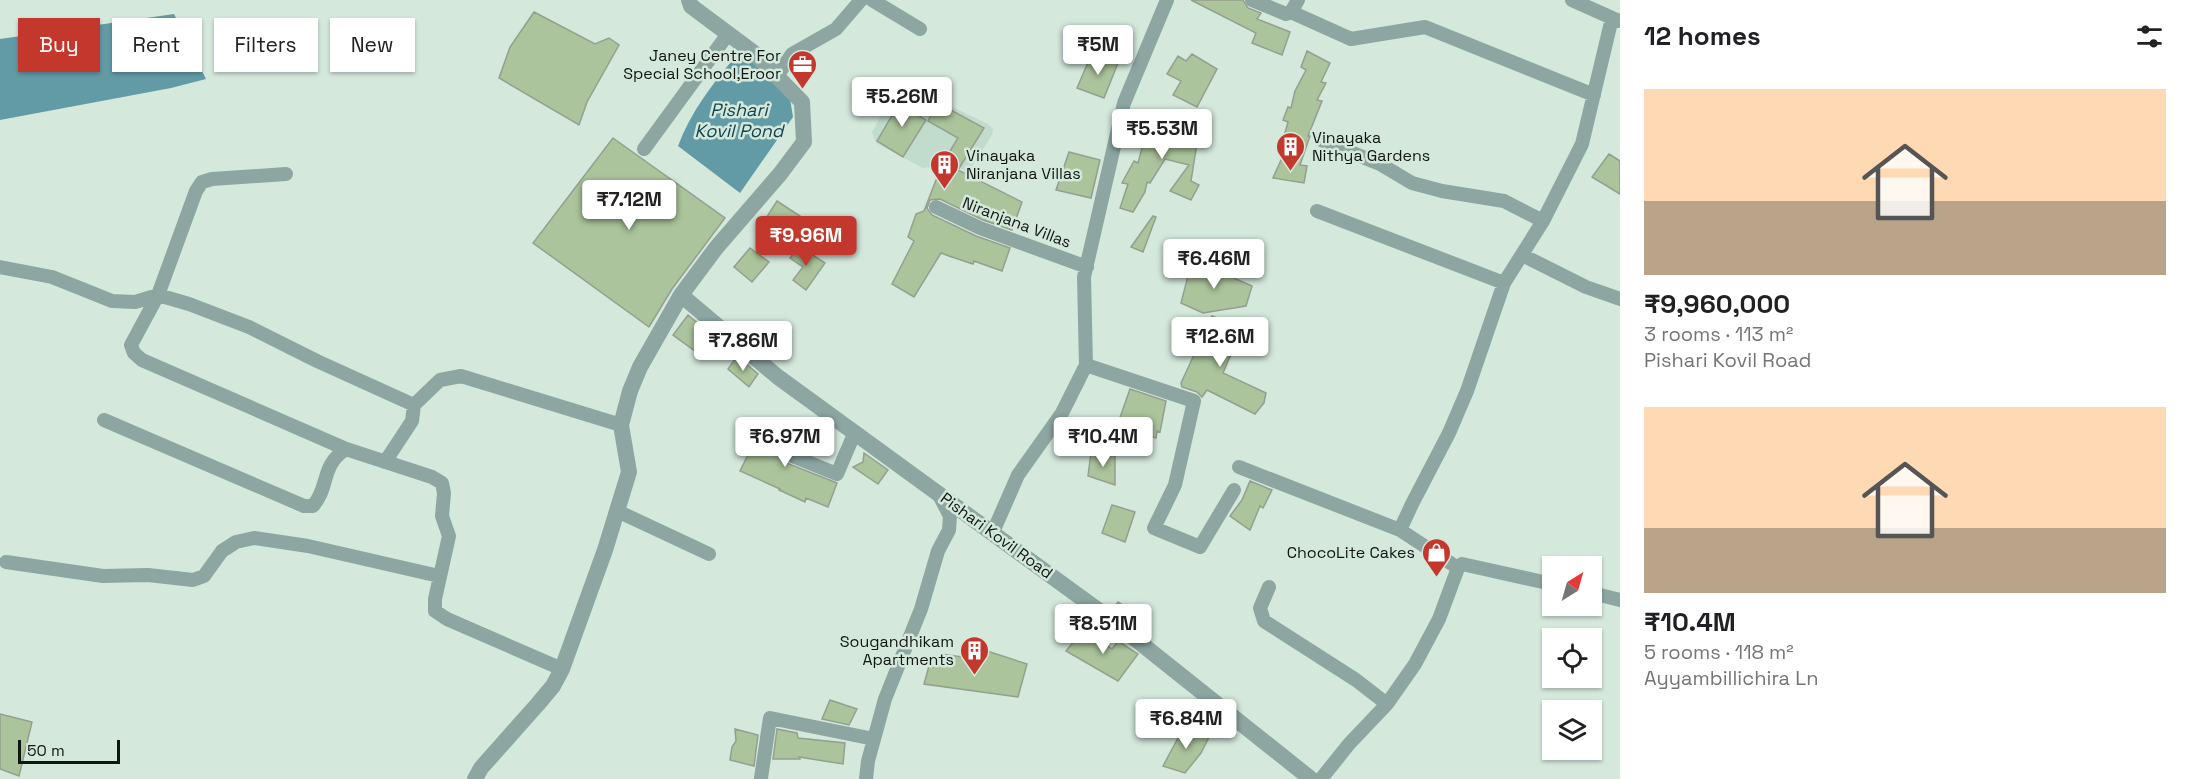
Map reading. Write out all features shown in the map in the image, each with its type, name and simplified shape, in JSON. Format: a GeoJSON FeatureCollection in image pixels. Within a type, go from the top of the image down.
{"type":"FeatureCollection","features":[{"type":"Feature","properties":{"kind":"street"},"geometry":{"type":"LineString","coordinates":[[475,779],[481,768],[553,686],[562,669],[629,472],[621,425],[630,391],[640,367],[681,295],[716,248],[780,174],[804,142],[802,102],[754,53],[691,6],[689,0]]}},
{"type":"Feature","properties":{"kind":"street"},"geometry":{"type":"LineString","coordinates":[[777,76],[792,54],[837,29],[861,0]]}},
{"type":"Feature","properties":{"kind":"street"},"geometry":{"type":"LineString","coordinates":[[872,0],[920,29]]}},
{"type":"Feature","properties":{"kind":"street"},"geometry":{"type":"LineString","coordinates":[[993,532],[1018,475],[1062,413],[1086,365],[1084,277],[1124,103],[1167,0]]}},
{"type":"Feature","properties":{"kind":"street"},"geometry":{"type":"LineString","coordinates":[[1252,0],[1286,14],[1295,6],[1351,39],[1425,27],[1594,95]]}},
{"type":"Feature","properties":{"kind":"street"},"geometry":{"type":"LineString","coordinates":[[1400,530],[1449,433],[1467,391],[1504,284],[1543,221],[1582,144],[1616,19],[1572,0]]}},
{"type":"Feature","properties":{"kind":"street"},"geometry":{"type":"LineString","coordinates":[[644,149],[728,34]]}},
{"type":"Feature","properties":{"kind":"street"},"geometry":{"type":"LineString","coordinates":[[1323,141],[1380,164],[1412,183],[1442,191],[1504,201],[1543,221]]}},
{"type":"Feature","properties":{"kind":"street"},"geometry":{"type":"LineString","coordinates":[[286,174],[212,179],[202,182],[196,191],[158,295],[131,345],[134,354],[346,449],[432,477],[442,483],[444,493],[442,516],[449,536],[439,576],[435,611],[447,619],[562,669]]}},
{"type":"Feature","properties":{"kind":"street","name":"Niranjana Villas"},"geometry":{"type":"LineString","coordinates":[[936,207],[980,228],[1087,267]]}},
{"type":"Feature","properties":{"kind":"street"},"geometry":{"type":"LineString","coordinates":[[1317,211],[1504,284]]}},
{"type":"Feature","properties":{"kind":"street"},"geometry":{"type":"LineString","coordinates":[[1522,255],[1586,287],[1620,299]]}},
{"type":"Feature","properties":{"kind":"street"},"geometry":{"type":"LineString","coordinates":[[0,267],[52,277],[112,301],[135,302],[158,295],[189,304],[249,327],[414,405]]}},
{"type":"Feature","properties":{"kind":"street","name":"Pishari Kovil Road"},"geometry":{"type":"LineString","coordinates":[[681,295],[778,377],[937,490],[1109,618],[1292,773],[1311,779]]}},
{"type":"Feature","properties":{"kind":"street"},"geometry":{"type":"LineString","coordinates":[[1086,365],[1194,401],[1175,485],[1154,528],[1200,547],[1234,490]]}},
{"type":"Feature","properties":{"kind":"street"},"geometry":{"type":"LineString","coordinates":[[385,462],[412,421],[414,405],[440,380],[461,376],[621,425]]}},
{"type":"Feature","properties":{"kind":"street"},"geometry":{"type":"LineString","coordinates":[[104,420],[304,506],[313,506],[318,500],[330,463],[346,449]]}},
{"type":"Feature","properties":{"kind":"street"},"geometry":{"type":"LineString","coordinates":[[790,455],[837,474],[855,432]]}},
{"type":"Feature","properties":{"kind":"street"},"geometry":{"type":"LineString","coordinates":[[1239,467],[1400,530],[1458,568]]}},
{"type":"Feature","properties":{"kind":"street"},"geometry":{"type":"LineString","coordinates":[[866,779],[874,739],[896,669],[921,609],[938,551],[949,530],[950,516],[937,490]]}},
{"type":"Feature","properties":{"kind":"street"},"geometry":{"type":"LineString","coordinates":[[617,512],[709,554]]}},
{"type":"Feature","properties":{"kind":"street"},"geometry":{"type":"LineString","coordinates":[[6,562],[103,576],[148,575],[193,580],[204,576],[222,551],[236,542],[254,538],[308,546],[439,576]]}},
{"type":"Feature","properties":{"kind":"street"},"geometry":{"type":"LineString","coordinates":[[1321,779],[1349,744],[1388,704],[1415,664],[1438,619],[1461,564],[1542,582]]}},
{"type":"Feature","properties":{"kind":"street"},"geometry":{"type":"LineString","coordinates":[[1269,587],[1260,608],[1263,621],[1356,680],[1388,704]]}},
{"type":"Feature","properties":{"kind":"street"},"geometry":{"type":"LineString","coordinates":[[1602,596],[1620,600]]}},
{"type":"Feature","properties":{"kind":"street"},"geometry":{"type":"LineString","coordinates":[[761,778],[770,718],[874,739]]}},
{"type":"Feature","properties":{"kind":"shaded area"},"geometry":{"type":"Polygon","coordinates":[[[906,85],[988,124],[993,129],[992,135],[969,171],[938,157],[930,167],[923,168],[876,143],[872,132],[894,93],[906,85]]]}},
{"type":"Feature","properties":{"kind":"water"},"geometry":{"type":"Polygon","coordinates":[[[174,14],[176,18],[146,18],[174,14]]]}},
{"type":"Feature","properties":{"kind":"water"},"geometry":{"type":"Polygon","coordinates":[[[112,23],[112,72],[202,71],[206,79],[171,88],[0,120],[0,39],[18,36],[18,72],[100,72],[100,25],[112,23]]]}},
{"type":"Feature","properties":{"kind":"water","name":"Pishari Kovil Pond"},"geometry":{"type":"Polygon","coordinates":[[[734,58],[752,61],[790,99],[793,117],[740,193],[678,146],[702,100],[734,58]]]}},
{"type":"Feature","properties":{"kind":"building"},"geometry":{"type":"Polygon","coordinates":[[[1191,0],[1243,0],[1248,8],[1261,13],[1257,19],[1290,32],[1282,55],[1252,43],[1256,33],[1191,0]]]}},
{"type":"Feature","properties":{"kind":"building"},"geometry":{"type":"Polygon","coordinates":[[[534,12],[595,44],[609,38],[619,45],[587,102],[579,125],[499,78],[510,47],[534,12]]]}},
{"type":"Feature","properties":{"kind":"building"},"geometry":{"type":"Polygon","coordinates":[[[1307,51],[1330,63],[1321,82],[1326,83],[1317,100],[1322,101],[1308,136],[1310,136],[1300,165],[1307,166],[1304,183],[1273,178],[1286,149],[1281,147],[1288,122],[1283,120],[1288,107],[1291,108],[1295,91],[1306,70],[1301,67],[1307,51]]]}},
{"type":"Feature","properties":{"kind":"building"},"geometry":{"type":"Polygon","coordinates":[[[1092,53],[1118,63],[1104,98],[1077,88],[1092,53]]]}},
{"type":"Feature","properties":{"kind":"building"},"geometry":{"type":"Polygon","coordinates":[[[1192,54],[1217,69],[1197,107],[1173,95],[1181,81],[1167,74],[1178,56],[1186,61],[1192,54]]]}},
{"type":"Feature","properties":{"kind":"building"},"geometry":{"type":"Polygon","coordinates":[[[904,95],[916,101],[910,111],[926,120],[903,157],[877,141],[904,95]]]}},
{"type":"Feature","properties":{"kind":"building"},"geometry":{"type":"Polygon","coordinates":[[[938,103],[984,128],[958,170],[1022,202],[1012,230],[983,220],[940,199],[930,200],[927,208],[932,215],[976,236],[1010,248],[1002,271],[941,253],[914,297],[892,284],[914,241],[908,237],[916,214],[924,211],[936,180],[951,158],[947,156],[958,138],[928,121],[938,103]]]}},
{"type":"Feature","properties":{"kind":"building"},"geometry":{"type":"Polygon","coordinates":[[[1151,114],[1199,131],[1191,181],[1199,185],[1191,200],[1170,191],[1189,165],[1165,159],[1150,183],[1147,182],[1145,192],[1133,212],[1120,208],[1128,184],[1122,183],[1134,161],[1138,163],[1151,114]]]}},
{"type":"Feature","properties":{"kind":"building"},"geometry":{"type":"Polygon","coordinates":[[[613,138],[725,218],[672,289],[649,327],[533,243],[613,138]]]}},
{"type":"Feature","properties":{"kind":"building"},"geometry":{"type":"Polygon","coordinates":[[[1069,152],[1100,160],[1091,198],[1056,190],[1069,152]]]}},
{"type":"Feature","properties":{"kind":"building"},"geometry":{"type":"Polygon","coordinates":[[[1609,154],[1620,161],[1620,194],[1592,177],[1609,154]]]}},
{"type":"Feature","properties":{"kind":"building"},"geometry":{"type":"Polygon","coordinates":[[[777,201],[800,216],[788,237],[761,226],[777,201]]]}},
{"type":"Feature","properties":{"kind":"building"},"geometry":{"type":"Polygon","coordinates":[[[1153,216],[1156,217],[1143,252],[1131,247],[1153,216]]]}},
{"type":"Feature","properties":{"kind":"building"},"geometry":{"type":"Polygon","coordinates":[[[799,246],[825,263],[806,290],[793,280],[803,267],[790,258],[799,246]]]}},
{"type":"Feature","properties":{"kind":"building"},"geometry":{"type":"Polygon","coordinates":[[[750,248],[769,262],[752,282],[734,267],[750,248]]]}},
{"type":"Feature","properties":{"kind":"building"},"geometry":{"type":"Polygon","coordinates":[[[1192,260],[1252,286],[1246,306],[1203,313],[1181,303],[1192,260]]]}},
{"type":"Feature","properties":{"kind":"building"},"geometry":{"type":"Polygon","coordinates":[[[688,315],[717,339],[703,357],[673,335],[688,315]]]}},
{"type":"Feature","properties":{"kind":"building"},"geometry":{"type":"Polygon","coordinates":[[[1212,316],[1242,329],[1223,373],[1266,393],[1264,403],[1255,414],[1207,390],[1202,397],[1197,392],[1182,387],[1181,383],[1212,316]]]}},
{"type":"Feature","properties":{"kind":"building"},"geometry":{"type":"Polygon","coordinates":[[[737,356],[758,374],[749,387],[728,369],[737,356]]]}},
{"type":"Feature","properties":{"kind":"building"},"geometry":{"type":"Polygon","coordinates":[[[1130,389],[1166,401],[1160,432],[1157,431],[1156,438],[1117,426],[1130,389]]]}},
{"type":"Feature","properties":{"kind":"building"},"geometry":{"type":"Polygon","coordinates":[[[769,420],[796,433],[790,446],[782,452],[781,457],[784,462],[837,483],[828,507],[806,498],[805,502],[740,471],[769,420]]]}},
{"type":"Feature","properties":{"kind":"building"},"geometry":{"type":"Polygon","coordinates":[[[864,453],[888,470],[878,484],[853,467],[863,462],[864,453]]]}},
{"type":"Feature","properties":{"kind":"building"},"geometry":{"type":"Polygon","coordinates":[[[1091,453],[1115,456],[1115,485],[1088,476],[1091,453]]]}},
{"type":"Feature","properties":{"kind":"building"},"geometry":{"type":"Polygon","coordinates":[[[1250,481],[1272,490],[1263,508],[1260,506],[1250,530],[1230,516],[1242,500],[1250,481]]]}},
{"type":"Feature","properties":{"kind":"building"},"geometry":{"type":"Polygon","coordinates":[[[1112,505],[1135,512],[1125,542],[1102,533],[1112,505]]]}},
{"type":"Feature","properties":{"kind":"building"},"geometry":{"type":"Polygon","coordinates":[[[1118,602],[1147,621],[1139,628],[1113,608],[1118,602]]]}},
{"type":"Feature","properties":{"kind":"building"},"geometry":{"type":"Polygon","coordinates":[[[1083,630],[1112,649],[1118,641],[1138,654],[1118,681],[1066,651],[1083,630]]]}},
{"type":"Feature","properties":{"kind":"building","name":"Sougandhikam Apartments"},"geometry":{"type":"Polygon","coordinates":[[[987,651],[1027,664],[1018,697],[924,684],[929,666],[937,667],[942,654],[983,660],[987,651]]]}},
{"type":"Feature","properties":{"kind":"building"},"geometry":{"type":"Polygon","coordinates":[[[830,700],[857,709],[849,725],[822,719],[830,700]]]}},
{"type":"Feature","properties":{"kind":"building"},"geometry":{"type":"Polygon","coordinates":[[[0,714],[32,722],[19,776],[0,769],[0,714]]]}},
{"type":"Feature","properties":{"kind":"building"},"geometry":{"type":"Polygon","coordinates":[[[1185,725],[1209,737],[1201,753],[1185,773],[1163,766],[1185,725]]]}},
{"type":"Feature","properties":{"kind":"building"},"geometry":{"type":"Polygon","coordinates":[[[735,729],[758,735],[754,766],[730,760],[732,747],[736,741],[735,729]]]}},
{"type":"Feature","properties":{"kind":"building"},"geometry":{"type":"Polygon","coordinates":[[[777,729],[797,733],[798,738],[845,743],[843,764],[799,757],[800,759],[773,759],[777,729]]]}},
{"type":"Feature","properties":{"kind":"place","name":"Janey Centre For Special School,Eroor"},"geometry":{"type":"Point","coordinates":[802,90]}},
{"type":"Feature","properties":{"kind":"place","name":"Vinayaka Nithya Gardens"},"geometry":{"type":"Point","coordinates":[1291,172]}},
{"type":"Feature","properties":{"kind":"place","name":"Vinayaka Niranjana Villas"},"geometry":{"type":"Point","coordinates":[945,190]}},
{"type":"Feature","properties":{"kind":"place","name":"ChocoLite Cakes"},"geometry":{"type":"Point","coordinates":[1436,578]}},
{"type":"Feature","properties":{"kind":"place","name":"Sougandhikam Apartments"},"geometry":{"type":"Point","coordinates":[975,676]}}]}
